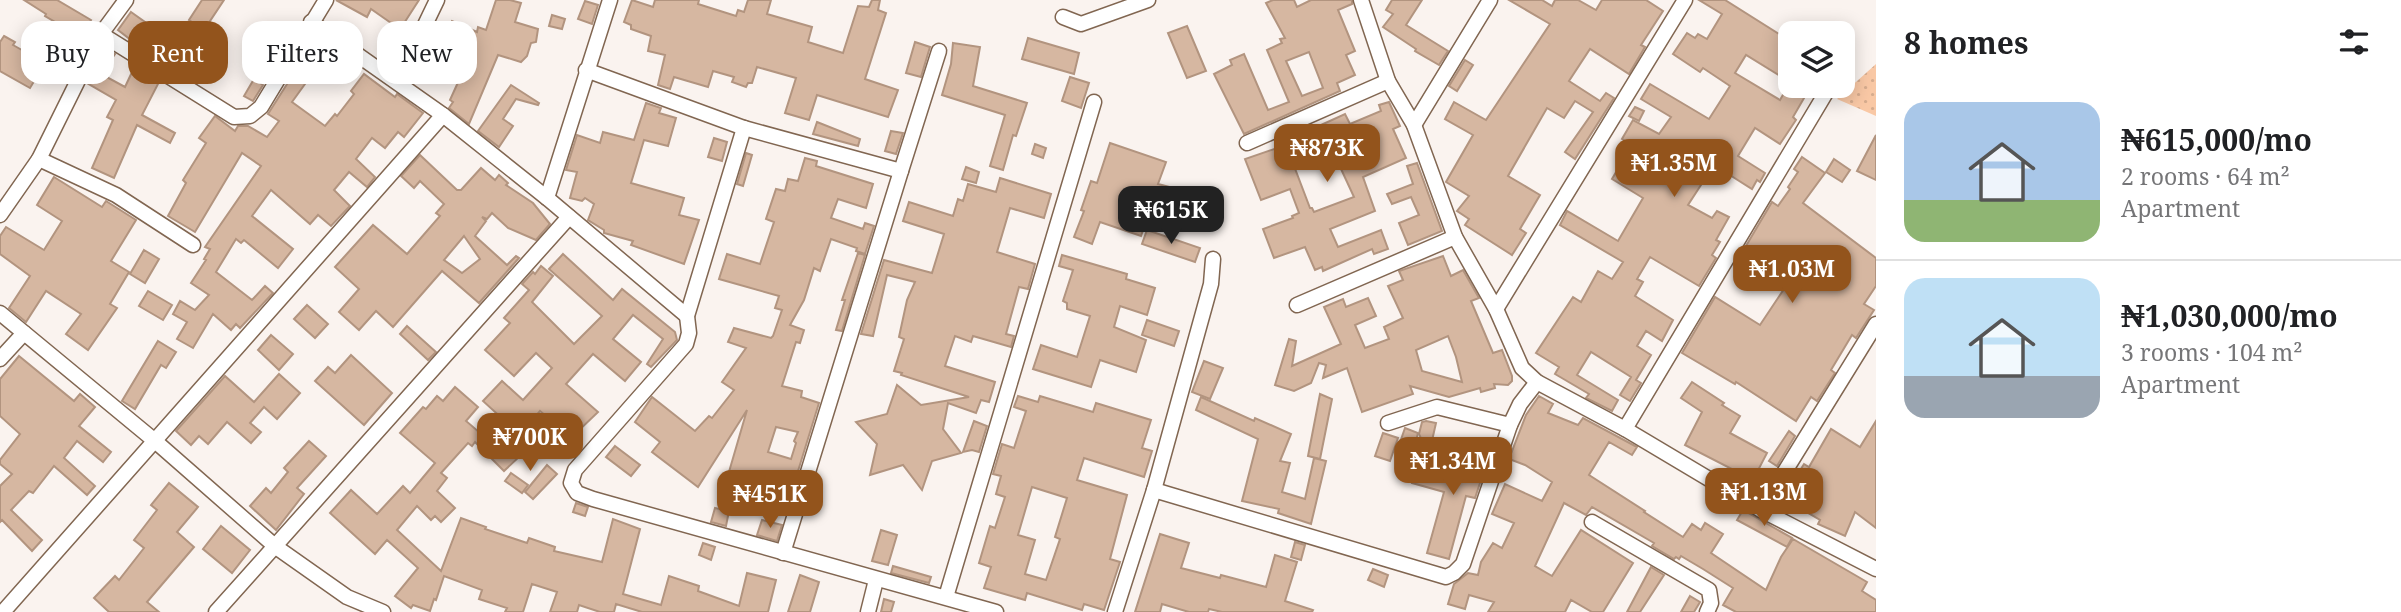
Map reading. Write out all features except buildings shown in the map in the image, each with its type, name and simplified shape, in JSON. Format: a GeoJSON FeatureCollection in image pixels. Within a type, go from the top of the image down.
{"type":"FeatureCollection","features":[{"type":"Feature","properties":{"kind":"street"},"geometry":{"type":"LineString","coordinates":[[110,21],[125,0]]}},
{"type":"Feature","properties":{"kind":"street"},"geometry":{"type":"LineString","coordinates":[[312,21],[326,0]]}},
{"type":"Feature","properties":{"kind":"street"},"geometry":{"type":"LineString","coordinates":[[427,21],[437,0]]}},
{"type":"Feature","properties":{"kind":"street"},"geometry":{"type":"LineString","coordinates":[[547,198],[610,0]]}},
{"type":"Feature","properties":{"kind":"street"},"geometry":{"type":"LineString","coordinates":[[1063,17],[1081,24],[1148,0]]}},
{"type":"Feature","properties":{"kind":"street"},"geometry":{"type":"LineString","coordinates":[[1361,0],[1388,81],[1414,125],[1455,237],[1496,309],[1522,368],[1537,382],[1625,429],[1761,510],[1876,569]]}},
{"type":"Feature","properties":{"kind":"street"},"geometry":{"type":"LineString","coordinates":[[1414,125],[1490,0]]}},
{"type":"Feature","properties":{"kind":"street"},"geometry":{"type":"LineString","coordinates":[[1496,309],[1685,0]]}},
{"type":"Feature","properties":{"kind":"street"},"geometry":{"type":"LineString","coordinates":[[114,42],[234,117],[250,116],[261,107],[275,84]]}},
{"type":"Feature","properties":{"kind":"street"},"geometry":{"type":"LineString","coordinates":[[783,553],[939,51]]}},
{"type":"Feature","properties":{"kind":"street"},"geometry":{"type":"LineString","coordinates":[[586,70],[744,128],[901,171]]}},
{"type":"Feature","properties":{"kind":"street"},"geometry":{"type":"LineString","coordinates":[[1247,143],[1388,81]]}},
{"type":"Feature","properties":{"kind":"street"},"geometry":{"type":"LineString","coordinates":[[0,215],[39,159],[76,84]]}},
{"type":"Feature","properties":{"kind":"street"},"geometry":{"type":"LineString","coordinates":[[402,84],[547,198],[687,316]]}},
{"type":"Feature","properties":{"kind":"street"},"geometry":{"type":"LineString","coordinates":[[1625,429],[1823,98]]}},
{"type":"Feature","properties":{"kind":"street"},"geometry":{"type":"LineString","coordinates":[[946,597],[1094,102]]}},
{"type":"Feature","properties":{"kind":"street"},"geometry":{"type":"LineString","coordinates":[[3,612],[443,115]]}},
{"type":"Feature","properties":{"kind":"street"},"geometry":{"type":"LineString","coordinates":[[744,128],[687,316],[689,333],[686,344],[575,470],[570,483],[577,493],[593,499],[996,612]]}},
{"type":"Feature","properties":{"kind":"street"},"geometry":{"type":"LineString","coordinates":[[39,159],[116,195],[193,245]]}},
{"type":"Feature","properties":{"kind":"street"},"geometry":{"type":"LineString","coordinates":[[216,612],[569,217]]}},
{"type":"Feature","properties":{"kind":"street"},"geometry":{"type":"LineString","coordinates":[[1297,305],[1455,237]]}},
{"type":"Feature","properties":{"kind":"street"},"geometry":{"type":"LineString","coordinates":[[1115,612],[1154,490],[1211,284],[1213,259]]}},
{"type":"Feature","properties":{"kind":"street"},"geometry":{"type":"LineString","coordinates":[[0,313],[155,441],[276,547],[347,597],[383,612]]}},
{"type":"Feature","properties":{"kind":"street"},"geometry":{"type":"LineString","coordinates":[[1761,510],[1876,324]]}},
{"type":"Feature","properties":{"kind":"street"},"geometry":{"type":"LineString","coordinates":[[0,359],[24,333]]}},
{"type":"Feature","properties":{"kind":"street"},"geometry":{"type":"LineString","coordinates":[[1154,490],[1446,577],[1463,564],[1510,425],[1520,404],[1537,382]]}},
{"type":"Feature","properties":{"kind":"street"},"geometry":{"type":"LineString","coordinates":[[1388,423],[1437,407],[1510,425]]}},
{"type":"Feature","properties":{"kind":"street"},"geometry":{"type":"LineString","coordinates":[[1592,522],[1709,590],[1711,603],[1707,612]]}},
{"type":"Feature","properties":{"kind":"street"},"geometry":{"type":"LineString","coordinates":[[868,612],[876,580]]}},
{"type":"Feature","properties":{"kind":"shaded area"},"geometry":{"type":"Polygon","coordinates":[[[1876,64],[1876,116],[1837,99],[1855,98],[1855,83],[1876,64]]]}}]}
